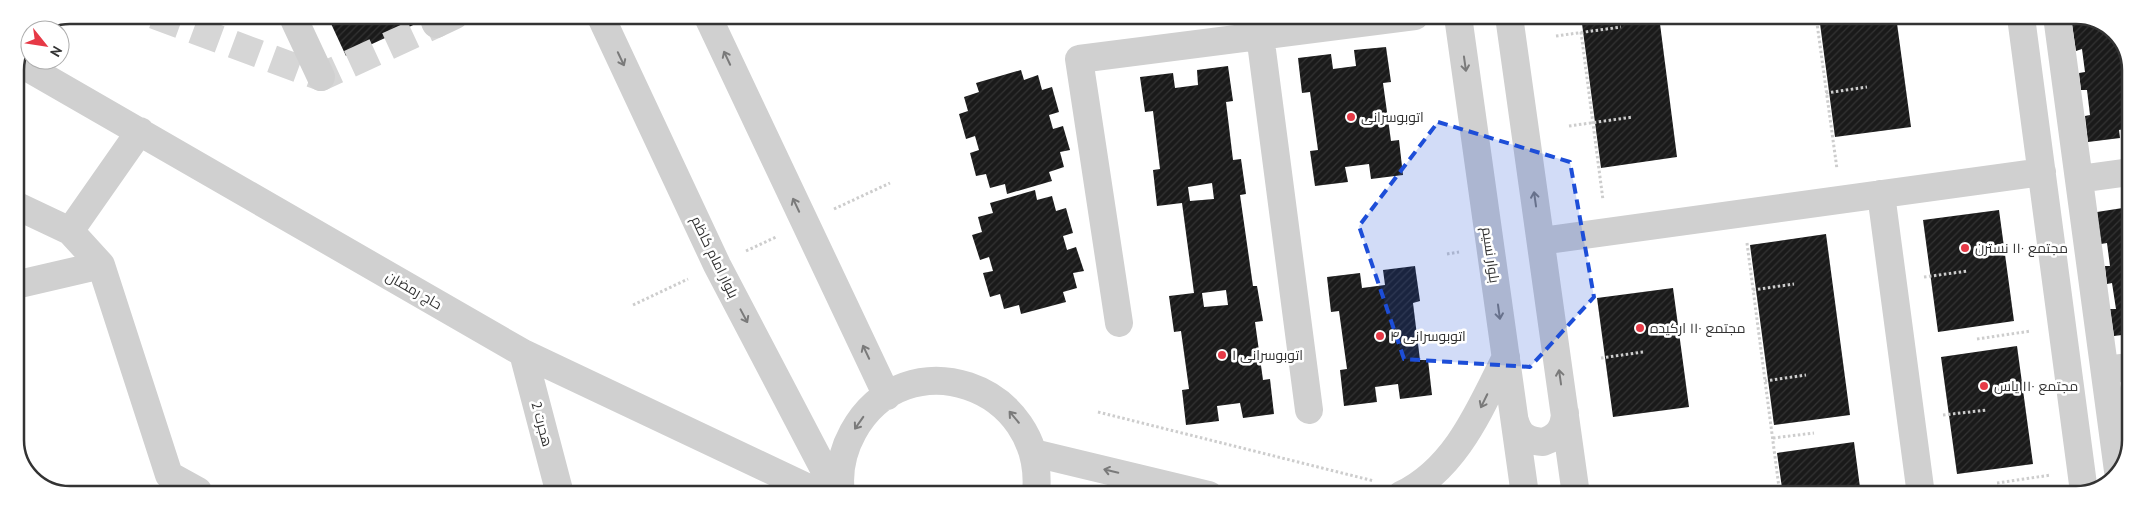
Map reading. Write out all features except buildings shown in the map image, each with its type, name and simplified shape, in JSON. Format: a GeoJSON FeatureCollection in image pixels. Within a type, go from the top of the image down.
{"type":"FeatureCollection","features":[{"type":"Feature","properties":{"kind":"street"},"geometry":{"type":"LineString","coordinates":[[296,24],[322,77]]}},
{"type":"Feature","properties":{"kind":"street","name":"بلوار امام کاظم"},"geometry":{"type":"LineString","coordinates":[[604,24],[717,265],[833,486]]}},
{"type":"Feature","properties":{"kind":"street"},"geometry":{"type":"LineString","coordinates":[[711,24],[887,396]]}},
{"type":"Feature","properties":{"kind":"street"},"geometry":{"type":"LineString","coordinates":[[1120,323],[1079,59],[1350,24]]}},
{"type":"Feature","properties":{"kind":"street","name":"بلوار نسیم"},"geometry":{"type":"LineString","coordinates":[[1459,24],[1524,486]]}},
{"type":"Feature","properties":{"kind":"street"},"geometry":{"type":"LineString","coordinates":[[1510,24],[1575,486]]}},
{"type":"Feature","properties":{"kind":"street"},"geometry":{"type":"LineString","coordinates":[[2022,24],[2083,481]]}},
{"type":"Feature","properties":{"kind":"street"},"geometry":{"type":"LineString","coordinates":[[2058,24],[2079,179],[2117,369],[2118,459]]}},
{"type":"Feature","properties":{"kind":"street"},"geometry":{"type":"LineString","coordinates":[[1260,35],[1309,410]]}},
{"type":"Feature","properties":{"kind":"street","name":"حاج رمضان"},"geometry":{"type":"LineString","coordinates":[[24,66],[523,353],[804,486]]}},
{"type":"Feature","properties":{"kind":"street"},"geometry":{"type":"LineString","coordinates":[[2036,127],[2072,123]]}},
{"type":"Feature","properties":{"kind":"street"},"geometry":{"type":"LineString","coordinates":[[70,231],[140,131]]}},
{"type":"Feature","properties":{"kind":"street"},"geometry":{"type":"LineString","coordinates":[[1541,241],[2042,172]]}},
{"type":"Feature","properties":{"kind":"street"},"geometry":{"type":"LineString","coordinates":[[2079,179],[2122,173]]}},
{"type":"Feature","properties":{"kind":"street"},"geometry":{"type":"LineString","coordinates":[[1881,194],[1920,486]]}},
{"type":"Feature","properties":{"kind":"street"},"geometry":{"type":"LineString","coordinates":[[24,209],[70,231],[101,265],[164,484]]}},
{"type":"Feature","properties":{"kind":"street"},"geometry":{"type":"LineString","coordinates":[[24,283],[101,265]]}},
{"type":"Feature","properties":{"kind":"street","name":"هجرت 2"},"geometry":{"type":"LineString","coordinates":[[523,353],[558,486]]}},
{"type":"Feature","properties":{"kind":"street"},"geometry":{"type":"LineString","coordinates":[[1414,486],[1435,472],[1469,431],[1506,357]]}},
{"type":"Feature","properties":{"kind":"street"},"geometry":{"type":"LineString","coordinates":[[841,486],[841,463],[847,443],[857,425],[870,408],[906,386],[928,382],[950,382],[971,386],[1006,407],[1028,436],[1034,453],[1038,476],[1037,486]]}},
{"type":"Feature","properties":{"kind":"street"},"geometry":{"type":"LineString","coordinates":[[1515,421],[1518,430],[1524,438],[1543,442],[1560,433],[1565,413]]}},
{"type":"Feature","properties":{"kind":"street"},"geometry":{"type":"LineString","coordinates":[[1034,453],[1175,486]]}},
{"type":"Feature","properties":{"kind":"path"},"geometry":{"type":"LineString","coordinates":[[1817,24],[1841,200]]}},
{"type":"Feature","properties":{"kind":"path"},"geometry":{"type":"LineString","coordinates":[[1556,36],[1621,27]]}},
{"type":"Feature","properties":{"kind":"path"},"geometry":{"type":"LineString","coordinates":[[1580,32],[1608,232]]}},
{"type":"Feature","properties":{"kind":"path"},"geometry":{"type":"LineString","coordinates":[[1826,92],[1867,87]]}},
{"type":"Feature","properties":{"kind":"path"},"geometry":{"type":"LineString","coordinates":[[1569,126],[1633,117]]}},
{"type":"Feature","properties":{"kind":"path"},"geometry":{"type":"LineString","coordinates":[[632,305],[890,183]]}},
{"type":"Feature","properties":{"kind":"path"},"geometry":{"type":"LineString","coordinates":[[1743,213],[1779,486]]}},
{"type":"Feature","properties":{"kind":"path"},"geometry":{"type":"LineString","coordinates":[[1893,281],[1968,271]]}},
{"type":"Feature","properties":{"kind":"path"},"geometry":{"type":"LineString","coordinates":[[1753,290],[1794,284]]}},
{"type":"Feature","properties":{"kind":"path"},"geometry":{"type":"LineString","coordinates":[[1977,339],[2062,327]]}},
{"type":"Feature","properties":{"kind":"path"},"geometry":{"type":"LineString","coordinates":[[1601,358],[1643,352]]}},
{"type":"Feature","properties":{"kind":"path"},"geometry":{"type":"LineString","coordinates":[[1765,381],[1806,375]]}},
{"type":"Feature","properties":{"kind":"path"},"geometry":{"type":"LineString","coordinates":[[1911,420],[1987,410]]}},
{"type":"Feature","properties":{"kind":"path"},"geometry":{"type":"LineString","coordinates":[[1098,412],[1382,486]]}},
{"type":"Feature","properties":{"kind":"path"},"geometry":{"type":"LineString","coordinates":[[1773,438],[1814,433]]}},
{"type":"Feature","properties":{"kind":"path"},"geometry":{"type":"LineString","coordinates":[[1997,483],[2083,481]]}},
{"type":"Feature","properties":{"kind":"highlighted area"},"geometry":{"type":"Polygon","coordinates":[[[1438,122],[1570,162],[1594,297],[1530,367],[1404,359],[1359,226],[1438,122]]]}},
{"type":"Feature","properties":{"kind":"tunnel"},"geometry":{"type":"LineString","coordinates":[[178,24],[321,77],[436,24]]}},
{"type":"Feature","properties":{"kind":"place","name":"اتوبوسرانی"},"geometry":{"type":"Point","coordinates":[1351,117]}},
{"type":"Feature","properties":{"kind":"place","name":"مجتمع ۱۱۰ نسترن"},"geometry":{"type":"Point","coordinates":[1965,248]}},
{"type":"Feature","properties":{"kind":"place","name":"مجتمع ۱۱۰ ارکیده"},"geometry":{"type":"Point","coordinates":[1640,328]}},
{"type":"Feature","properties":{"kind":"place","name":"اتوبوسرانی ۴"},"geometry":{"type":"Point","coordinates":[1380,336]}},
{"type":"Feature","properties":{"kind":"place","name":"اتوبوسرانی ۱"},"geometry":{"type":"Point","coordinates":[1222,355]}},
{"type":"Feature","properties":{"kind":"place","name":"مجتمع ۱۱۰ یاس"},"geometry":{"type":"Point","coordinates":[1984,386]}}]}
